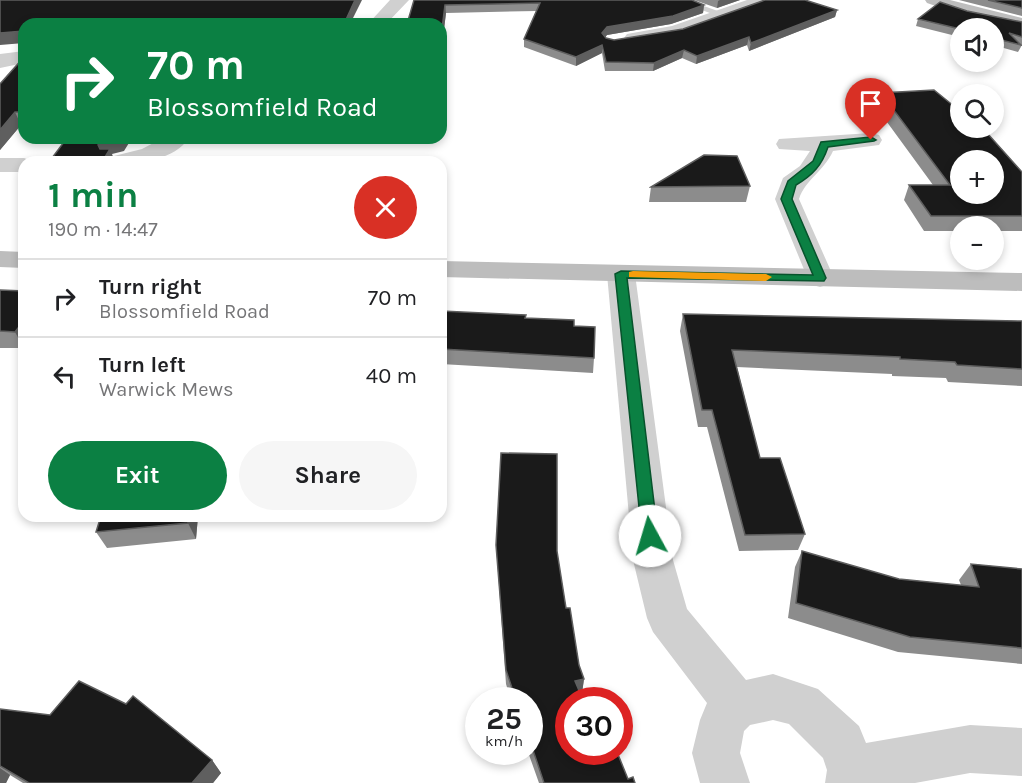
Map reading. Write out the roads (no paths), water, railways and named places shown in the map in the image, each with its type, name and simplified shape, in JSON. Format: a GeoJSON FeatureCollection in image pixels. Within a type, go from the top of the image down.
{"type":"FeatureCollection","features":[{"type":"Feature","properties":{"kind":"main road"},"geometry":{"type":"LineString","coordinates":[[933,0],[971,12],[1022,23]]}},
{"type":"Feature","properties":{"kind":"main road"},"geometry":{"type":"LineString","coordinates":[[948,0],[971,12]]}},
{"type":"Feature","properties":{"kind":"main road"},"geometry":{"type":"LineString","coordinates":[[0,259],[18,260]]}},
{"type":"Feature","properties":{"kind":"main road"},"geometry":{"type":"LineString","coordinates":[[447,269],[1022,282]]}},
{"type":"Feature","properties":{"kind":"street"},"geometry":{"type":"LineString","coordinates":[[382,18],[401,0]]}},
{"type":"Feature","properties":{"kind":"street"},"geometry":{"type":"LineString","coordinates":[[614,41],[675,31],[763,0]]}},
{"type":"Feature","properties":{"kind":"street"},"geometry":{"type":"LineString","coordinates":[[0,62],[3,59],[18,58]]}},
{"type":"Feature","properties":{"kind":"street"},"geometry":{"type":"LineString","coordinates":[[787,144],[871,140]]}},
{"type":"Feature","properties":{"kind":"street"},"geometry":{"type":"LineString","coordinates":[[145,156],[170,144]]}},
{"type":"Feature","properties":{"kind":"street"},"geometry":{"type":"LineString","coordinates":[[820,278],[787,199],[792,183],[804,176],[818,162],[824,144]]}},
{"type":"Feature","properties":{"kind":"street"},"geometry":{"type":"LineString","coordinates":[[0,165],[18,165]]}},
{"type":"Feature","properties":{"kind":"street"},"geometry":{"type":"LineString","coordinates":[[621,274],[653,560],[668,618],[737,705]]}},
{"type":"Feature","properties":{"kind":"street"},"geometry":{"type":"LineString","coordinates":[[725,783],[716,753],[723,720],[737,705],[773,697],[801,705],[842,743],[851,777],[970,749],[1022,752]]}},
{"type":"Feature","properties":{"kind":"lane"},"geometry":{"type":"LineString","coordinates":[[678,0],[724,15]]}}]}
